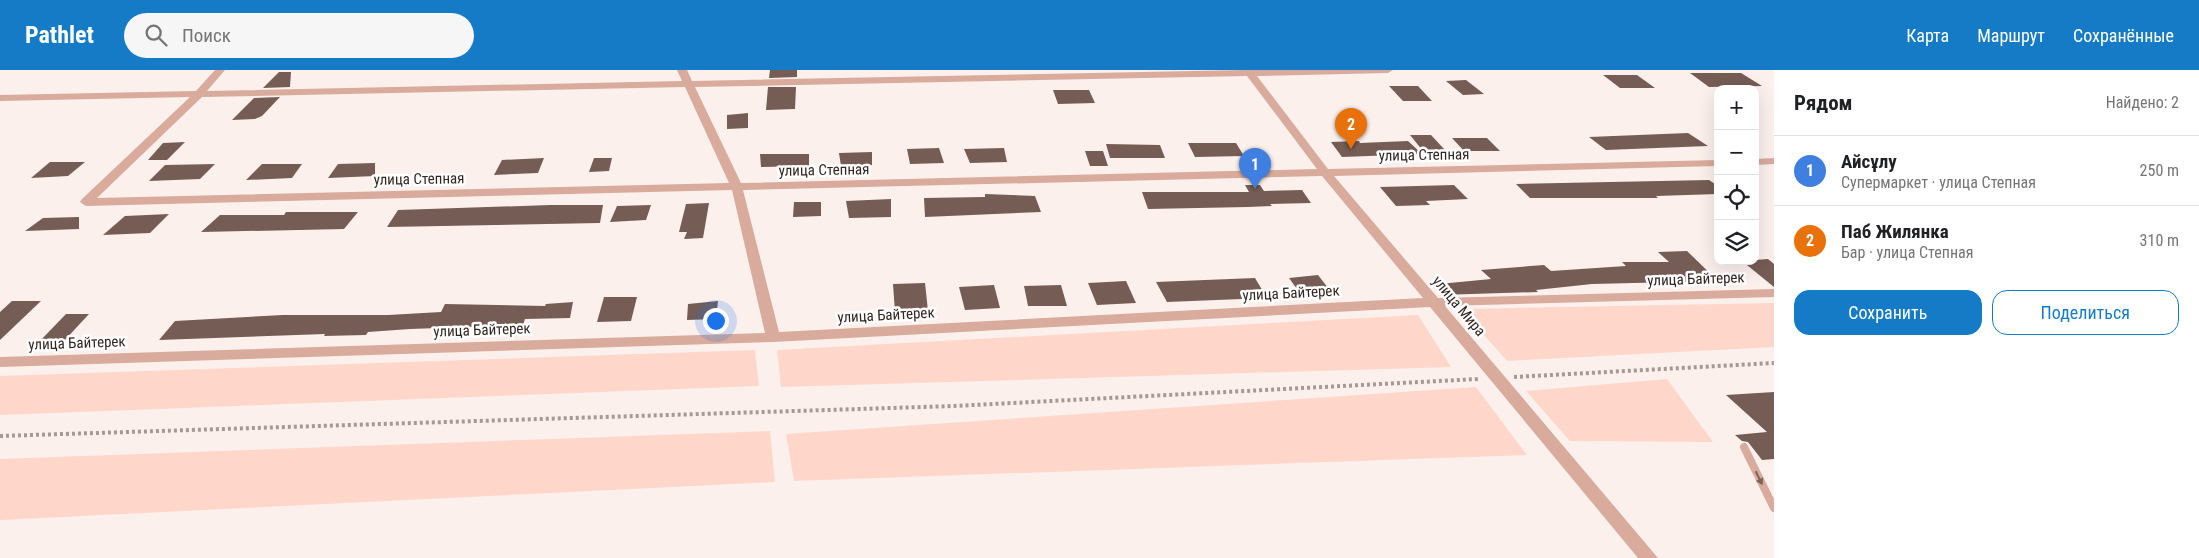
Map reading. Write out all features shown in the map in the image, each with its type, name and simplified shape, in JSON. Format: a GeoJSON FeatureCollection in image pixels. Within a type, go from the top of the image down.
{"type":"FeatureCollection","features":[{"type":"Feature","properties":{"kind":"street"},"geometry":{"type":"LineString","coordinates":[[199,94],[220,70]]}},
{"type":"Feature","properties":{"kind":"street"},"geometry":{"type":"LineString","coordinates":[[682,70],[738,187],[773,337]]}},
{"type":"Feature","properties":{"kind":"street"},"geometry":{"type":"LineString","coordinates":[[0,98],[1250,71],[1388,70]]}},
{"type":"Feature","properties":{"kind":"street","name":"улица Мира"},"geometry":{"type":"LineString","coordinates":[[1250,71],[1325,172],[1650,558]]}},
{"type":"Feature","properties":{"kind":"street","name":"улица Степная"},"geometry":{"type":"LineString","coordinates":[[199,94],[86,202],[1714,163]]}},
{"type":"Feature","properties":{"kind":"street"},"geometry":{"type":"LineString","coordinates":[[1759,162],[1774,161]]}},
{"type":"Feature","properties":{"kind":"street","name":"улица Байтерек"},"geometry":{"type":"LineString","coordinates":[[0,362],[773,337],[1435,302],[1774,293]]}},
{"type":"Feature","properties":{"kind":"lane"},"geometry":{"type":"LineString","coordinates":[[1744,447],[1774,508]]}},
{"type":"Feature","properties":{"kind":"path"},"geometry":{"type":"LineString","coordinates":[[0,436],[954,406],[1774,363]]}},
{"type":"Feature","properties":{"kind":"shaded area"},"geometry":{"type":"Polygon","coordinates":[[[1774,303],[1774,347],[1507,361],[1461,309],[1774,303]]]}},
{"type":"Feature","properties":{"kind":"shaded area"},"geometry":{"type":"Polygon","coordinates":[[[1418,315],[1451,367],[781,387],[777,350],[1418,315]]]}},
{"type":"Feature","properties":{"kind":"shaded area"},"geometry":{"type":"Polygon","coordinates":[[[755,350],[759,386],[0,415],[0,376],[755,350]]]}},
{"type":"Feature","properties":{"kind":"shaded area"},"geometry":{"type":"Polygon","coordinates":[[[1667,379],[1713,442],[1570,441],[1526,391],[1667,379]]]}},
{"type":"Feature","properties":{"kind":"shaded area"},"geometry":{"type":"Polygon","coordinates":[[[1476,387],[1527,455],[794,481],[786,434],[1476,387]]]}},
{"type":"Feature","properties":{"kind":"shaded area"},"geometry":{"type":"Polygon","coordinates":[[[770,431],[775,482],[0,520],[0,459],[770,431]]]}},
{"type":"Feature","properties":{"kind":"building"},"geometry":{"type":"Polygon","coordinates":[[[770,70],[797,70],[797,77],[769,78],[770,70]]]}},
{"type":"Feature","properties":{"kind":"building"},"geometry":{"type":"Polygon","coordinates":[[[279,72],[291,72],[290,87],[263,88],[279,72]]]}},
{"type":"Feature","properties":{"kind":"building"},"geometry":{"type":"Polygon","coordinates":[[[1690,73],[1741,73],[1762,86],[1714,85],[1714,87],[1709,87],[1690,73]]]}},
{"type":"Feature","properties":{"kind":"building"},"geometry":{"type":"Polygon","coordinates":[[[1603,75],[1637,75],[1655,88],[1620,88],[1603,75]]]}},
{"type":"Feature","properties":{"kind":"building"},"geometry":{"type":"Polygon","coordinates":[[[1466,80],[1484,94],[1463,95],[1446,81],[1466,80]]]}},
{"type":"Feature","properties":{"kind":"building"},"geometry":{"type":"Polygon","coordinates":[[[1389,86],[1418,86],[1432,101],[1403,101],[1389,86]]]}},
{"type":"Feature","properties":{"kind":"building"},"geometry":{"type":"Polygon","coordinates":[[[768,87],[796,87],[795,109],[766,110],[768,87]]]}},
{"type":"Feature","properties":{"kind":"building"},"geometry":{"type":"Polygon","coordinates":[[[1053,90],[1089,90],[1095,103],[1058,104],[1053,90]]]}},
{"type":"Feature","properties":{"kind":"building"},"geometry":{"type":"Polygon","coordinates":[[[280,97],[262,116],[255,119],[232,120],[254,98],[280,97]]]}},
{"type":"Feature","properties":{"kind":"building"},"geometry":{"type":"Polygon","coordinates":[[[748,113],[748,128],[727,129],[727,115],[748,113]]]}},
{"type":"Feature","properties":{"kind":"building"},"geometry":{"type":"Polygon","coordinates":[[[1688,133],[1708,146],[1606,150],[1589,137],[1688,133]]]}},
{"type":"Feature","properties":{"kind":"building"},"geometry":{"type":"Polygon","coordinates":[[[1410,135],[1431,135],[1445,150],[1423,151],[1410,135]]]}},
{"type":"Feature","properties":{"kind":"building"},"geometry":{"type":"Polygon","coordinates":[[[1452,138],[1487,138],[1500,151],[1464,151],[1452,138]]]}},
{"type":"Feature","properties":{"kind":"building"},"geometry":{"type":"Polygon","coordinates":[[[1359,141],[1360,143],[1408,141],[1422,154],[1342,157],[1331,142],[1359,141]]]}},
{"type":"Feature","properties":{"kind":"building"},"geometry":{"type":"Polygon","coordinates":[[[185,142],[167,160],[148,160],[163,143],[185,142]]]}},
{"type":"Feature","properties":{"kind":"building"},"geometry":{"type":"Polygon","coordinates":[[[1188,143],[1236,143],[1244,156],[1195,157],[1188,143]]]}},
{"type":"Feature","properties":{"kind":"building"},"geometry":{"type":"Polygon","coordinates":[[[1106,144],[1160,145],[1165,158],[1110,158],[1106,144]]]}},
{"type":"Feature","properties":{"kind":"building"},"geometry":{"type":"Polygon","coordinates":[[[939,148],[944,163],[910,164],[907,149],[939,148]]]}},
{"type":"Feature","properties":{"kind":"building"},"geometry":{"type":"Polygon","coordinates":[[[1004,148],[1007,162],[970,163],[964,149],[1004,148]]]}},
{"type":"Feature","properties":{"kind":"building"},"geometry":{"type":"Polygon","coordinates":[[[1085,151],[1103,151],[1108,166],[1090,166],[1085,151]]]}},
{"type":"Feature","properties":{"kind":"building"},"geometry":{"type":"Polygon","coordinates":[[[872,152],[872,165],[841,166],[839,153],[872,152]]]}},
{"type":"Feature","properties":{"kind":"building"},"geometry":{"type":"Polygon","coordinates":[[[760,154],[809,154],[809,166],[761,167],[760,154]]]}},
{"type":"Feature","properties":{"kind":"building"},"geometry":{"type":"Polygon","coordinates":[[[544,158],[538,173],[494,175],[502,160],[544,158]]]}},
{"type":"Feature","properties":{"kind":"building"},"geometry":{"type":"Polygon","coordinates":[[[594,158],[612,158],[609,171],[589,172],[594,158]]]}},
{"type":"Feature","properties":{"kind":"building"},"geometry":{"type":"Polygon","coordinates":[[[50,162],[85,162],[68,176],[31,178],[50,162]]]}},
{"type":"Feature","properties":{"kind":"building"},"geometry":{"type":"Polygon","coordinates":[[[375,163],[375,176],[328,178],[338,164],[375,163]]]}},
{"type":"Feature","properties":{"kind":"building"},"geometry":{"type":"Polygon","coordinates":[[[215,164],[200,179],[149,181],[165,165],[215,164]]]}},
{"type":"Feature","properties":{"kind":"building"},"geometry":{"type":"Polygon","coordinates":[[[262,164],[302,164],[292,178],[246,180],[262,164]]]}},
{"type":"Feature","properties":{"kind":"building"},"geometry":{"type":"Polygon","coordinates":[[[1709,180],[1714,183],[1714,194],[1656,196],[1658,198],[1530,198],[1516,184],[1709,180]]]}},
{"type":"Feature","properties":{"kind":"building"},"geometry":{"type":"Polygon","coordinates":[[[1245,185],[1260,185],[1264,191],[1302,190],[1311,203],[1270,204],[1272,206],[1248,207],[1148,209],[1142,192],[1249,192],[1245,185]]]}},
{"type":"Feature","properties":{"kind":"building"},"geometry":{"type":"Polygon","coordinates":[[[1454,185],[1468,199],[1426,201],[1430,205],[1396,206],[1380,187],[1454,185]]]}},
{"type":"Feature","properties":{"kind":"building"},"geometry":{"type":"Polygon","coordinates":[[[985,194],[1035,196],[1041,212],[925,217],[924,198],[985,197],[985,194]]]}},
{"type":"Feature","properties":{"kind":"building"},"geometry":{"type":"Polygon","coordinates":[[[891,199],[891,217],[849,218],[846,201],[891,199]]]}},
{"type":"Feature","properties":{"kind":"building"},"geometry":{"type":"Polygon","coordinates":[[[794,202],[821,202],[821,216],[793,217],[794,202]]]}},
{"type":"Feature","properties":{"kind":"building"},"geometry":{"type":"Polygon","coordinates":[[[709,203],[703,238],[684,239],[687,232],[679,232],[686,204],[709,203]]]}},
{"type":"Feature","properties":{"kind":"building"},"geometry":{"type":"Polygon","coordinates":[[[603,205],[600,223],[387,227],[398,210],[603,205]]]}},
{"type":"Feature","properties":{"kind":"building"},"geometry":{"type":"Polygon","coordinates":[[[651,205],[646,220],[610,222],[617,206],[651,205]]]}},
{"type":"Feature","properties":{"kind":"building"},"geometry":{"type":"Polygon","coordinates":[[[286,212],[358,212],[344,229],[201,232],[220,215],[284,215],[286,212]]]}},
{"type":"Feature","properties":{"kind":"building"},"geometry":{"type":"Polygon","coordinates":[[[169,214],[150,233],[103,235],[125,216],[169,214]]]}},
{"type":"Feature","properties":{"kind":"building"},"geometry":{"type":"Polygon","coordinates":[[[79,217],[79,229],[25,231],[43,218],[79,217]]]}},
{"type":"Feature","properties":{"kind":"building"},"geometry":{"type":"Polygon","coordinates":[[[1687,251],[1718,281],[1592,284],[1536,290],[1538,292],[1440,295],[1439,284],[1491,279],[1481,270],[1544,265],[1551,271],[1626,266],[1622,262],[1669,262],[1658,252],[1687,251]]]}},
{"type":"Feature","properties":{"kind":"building"},"geometry":{"type":"Polygon","coordinates":[[[1768,259],[1774,264],[1774,287],[1747,265],[1759,265],[1759,260],[1768,259]]]}},
{"type":"Feature","properties":{"kind":"building"},"geometry":{"type":"Polygon","coordinates":[[[1318,275],[1332,293],[1302,296],[1289,278],[1318,275]]]}},
{"type":"Feature","properties":{"kind":"building"},"geometry":{"type":"Polygon","coordinates":[[[1255,278],[1267,298],[1167,302],[1156,282],[1255,278]]]}},
{"type":"Feature","properties":{"kind":"building"},"geometry":{"type":"Polygon","coordinates":[[[1126,281],[1136,303],[1097,305],[1088,283],[1126,281]]]}},
{"type":"Feature","properties":{"kind":"building"},"geometry":{"type":"Polygon","coordinates":[[[925,283],[928,311],[895,312],[893,284],[925,283]]]}},
{"type":"Feature","properties":{"kind":"building"},"geometry":{"type":"Polygon","coordinates":[[[994,285],[1000,308],[965,310],[959,287],[994,285]]]}},
{"type":"Feature","properties":{"kind":"building"},"geometry":{"type":"Polygon","coordinates":[[[1061,285],[1067,306],[1028,306],[1024,286],[1061,285]]]}},
{"type":"Feature","properties":{"kind":"building"},"geometry":{"type":"Polygon","coordinates":[[[604,297],[637,297],[631,321],[597,322],[604,297]]]}},
{"type":"Feature","properties":{"kind":"building"},"geometry":{"type":"Polygon","coordinates":[[[12,301],[41,301],[0,340],[0,312],[12,301]]]}},
{"type":"Feature","properties":{"kind":"building"},"geometry":{"type":"Polygon","coordinates":[[[718,301],[716,319],[687,320],[688,304],[718,301]]]}},
{"type":"Feature","properties":{"kind":"building"},"geometry":{"type":"Polygon","coordinates":[[[573,302],[570,318],[525,319],[523,325],[410,329],[368,332],[366,335],[324,336],[325,334],[159,340],[175,321],[283,315],[388,315],[441,312],[445,304],[545,306],[546,304],[573,302]]]}},
{"type":"Feature","properties":{"kind":"building"},"geometry":{"type":"Polygon","coordinates":[[[66,314],[89,314],[63,342],[37,344],[66,314]]]}},
{"type":"Feature","properties":{"kind":"building"},"geometry":{"type":"Polygon","coordinates":[[[1774,392],[1774,459],[1762,460],[1748,442],[1742,441],[1735,435],[1767,432],[1726,395],[1774,392]]]}},
{"type":"Feature","properties":{"kind":"place","name":"Паб Жилянка"},"geometry":{"type":"Point","coordinates":[1351,149]}},
{"type":"Feature","properties":{"kind":"place","name":"Айсұлу"},"geometry":{"type":"Point","coordinates":[1255,189]}}]}
